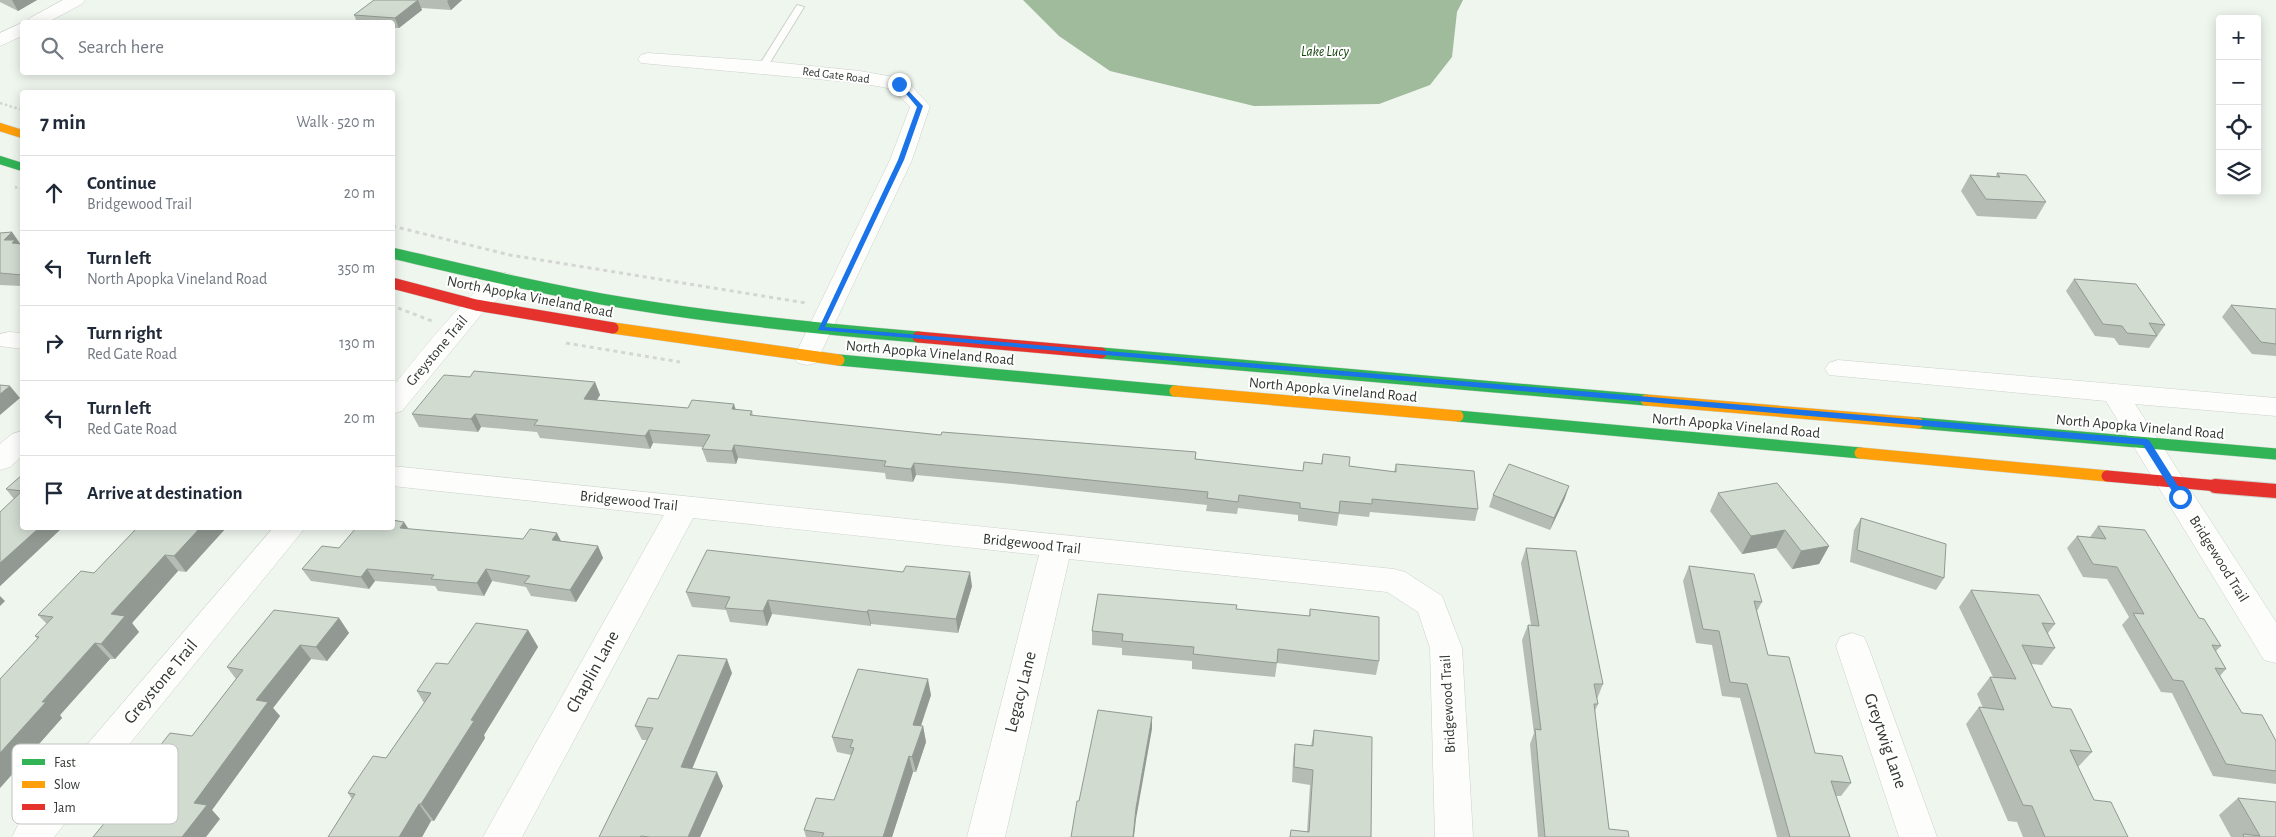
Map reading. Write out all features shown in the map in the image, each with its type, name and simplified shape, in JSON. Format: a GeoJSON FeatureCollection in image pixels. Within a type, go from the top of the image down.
{"type":"FeatureCollection","features":[{"type":"Feature","properties":{"kind":"street"},"geometry":{"type":"LineString","coordinates":[[40,20],[76,0]]}},
{"type":"Feature","properties":{"kind":"street"},"geometry":{"type":"LineString","coordinates":[[0,33],[20,28]]}},
{"type":"Feature","properties":{"kind":"street"},"geometry":{"type":"LineString","coordinates":[[0,40],[20,28]]}},
{"type":"Feature","properties":{"kind":"street","name":"Red Gate Road"},"geometry":{"type":"LineString","coordinates":[[648,59],[764,66],[860,77],[899,84],[920,106],[901,160],[807,357]]}},
{"type":"Feature","properties":{"kind":"street"},"geometry":{"type":"LineString","coordinates":[[0,127],[20,133]]}},
{"type":"Feature","properties":{"kind":"street"},"geometry":{"type":"LineString","coordinates":[[0,160],[20,166]]}},
{"type":"Feature","properties":{"kind":"street","name":"North Apopka Vineland Road"},"geometry":{"type":"LineString","coordinates":[[395,254],[505,280],[656,308],[820,329],[2276,454]]}},
{"type":"Feature","properties":{"kind":"street","name":"Greystone Trail"},"geometry":{"type":"LineString","coordinates":[[395,401],[476,305],[505,280]]}},
{"type":"Feature","properties":{"kind":"street","name":"North Apopka Vineland Road"},"geometry":{"type":"LineString","coordinates":[[395,284],[476,305],[647,334],[807,357],[2276,491]]}},
{"type":"Feature","properties":{"kind":"street"},"geometry":{"type":"LineString","coordinates":[[1838,369],[2276,407]]}},
{"type":"Feature","properties":{"kind":"street","name":"Bridgewood Trail"},"geometry":{"type":"LineString","coordinates":[[2114,393],[2276,650]]}},
{"type":"Feature","properties":{"kind":"street"},"geometry":{"type":"LineString","coordinates":[[0,460],[20,443]]}},
{"type":"Feature","properties":{"kind":"street","name":"Bridgewood Trail"},"geometry":{"type":"LineString","coordinates":[[395,476],[1394,581],[1431,605],[1446,648],[1454,837]]}},
{"type":"Feature","properties":{"kind":"street","name":"Chaplin Lane"},"geometry":{"type":"LineString","coordinates":[[502,837],[684,507]]}},
{"type":"Feature","properties":{"kind":"street","name":"Greystone Trail"},"geometry":{"type":"LineString","coordinates":[[109,744],[288,530]]}},
{"type":"Feature","properties":{"kind":"street","name":"Legacy Lane"},"geometry":{"type":"LineString","coordinates":[[986,837],[1057,546]]}},
{"type":"Feature","properties":{"kind":"street","name":"Greytwig Lane"},"geometry":{"type":"LineString","coordinates":[[1852,646],[1918,837]]}},
{"type":"Feature","properties":{"kind":"street","name":"Greystone Trail"},"geometry":{"type":"LineString","coordinates":[[31,837],[42,824]]}},
{"type":"Feature","properties":{"kind":"lane"},"geometry":{"type":"LineString","coordinates":[[764,66],[800,7]]}},
{"type":"Feature","properties":{"kind":"path"},"geometry":{"type":"LineString","coordinates":[[0,103],[20,109]]}},
{"type":"Feature","properties":{"kind":"water","name":"Lake Lucy"},"geometry":{"type":"Polygon","coordinates":[[[1023,0],[1463,0],[1457,12],[1452,57],[1430,85],[1379,104],[1254,106],[1110,71],[1059,36],[1023,0]]]}},
{"type":"Feature","properties":{"kind":"building"},"geometry":{"type":"Polygon","coordinates":[[[374,0],[418,0],[395,18],[354,15],[374,0]]]}},
{"type":"Feature","properties":{"kind":"building"},"geometry":{"type":"Polygon","coordinates":[[[1997,173],[2026,175],[2046,202],[1986,199],[1970,175],[2000,177],[1997,173]]]}},
{"type":"Feature","properties":{"kind":"building"},"geometry":{"type":"Polygon","coordinates":[[[12,232],[4,240],[15,240],[12,243],[20,244],[20,275],[0,273],[0,233],[12,232]]]}},
{"type":"Feature","properties":{"kind":"building"},"geometry":{"type":"Polygon","coordinates":[[[2074,279],[2136,284],[2165,325],[2149,323],[2157,336],[2127,333],[2122,326],[2103,324],[2074,279]]]}},
{"type":"Feature","properties":{"kind":"building"},"geometry":{"type":"Polygon","coordinates":[[[2231,305],[2276,309],[2276,344],[2261,342],[2231,305]]]}},
{"type":"Feature","properties":{"kind":"building"},"geometry":{"type":"Polygon","coordinates":[[[474,371],[595,382],[584,399],[688,408],[692,400],[734,404],[732,409],[752,411],[750,415],[941,435],[942,432],[1196,452],[1195,459],[1303,471],[1304,462],[1322,464],[1323,454],[1350,457],[1349,466],[1396,472],[1396,464],[1474,471],[1478,509],[1372,499],[1372,504],[1340,501],[1339,513],[1300,508],[1300,503],[1239,495],[1238,502],[1207,498],[1208,492],[1021,473],[914,463],[911,469],[884,466],[886,461],[734,445],[732,451],[702,449],[710,435],[649,430],[645,436],[534,425],[538,420],[475,414],[471,419],[412,414],[444,375],[470,377],[474,371]]]}},
{"type":"Feature","properties":{"kind":"building"},"geometry":{"type":"Polygon","coordinates":[[[0,385],[10,386],[0,394],[0,385]]]}},
{"type":"Feature","properties":{"kind":"building"},"geometry":{"type":"Polygon","coordinates":[[[1509,464],[1569,486],[1554,518],[1493,495],[1509,464]]]}},
{"type":"Feature","properties":{"kind":"building"},"geometry":{"type":"Polygon","coordinates":[[[20,477],[20,491],[6,489],[20,477]]]}},
{"type":"Feature","properties":{"kind":"building"},"geometry":{"type":"Polygon","coordinates":[[[1777,483],[1829,546],[1801,551],[1785,530],[1751,536],[1718,493],[1777,483]]]}},
{"type":"Feature","properties":{"kind":"building"},"geometry":{"type":"Polygon","coordinates":[[[20,493],[20,530],[37,530],[0,563],[0,512],[20,493]]]}},
{"type":"Feature","properties":{"kind":"building"},"geometry":{"type":"Polygon","coordinates":[[[1861,518],[1946,544],[1944,578],[1857,550],[1861,518]]]}},
{"type":"Feature","properties":{"kind":"building"},"geometry":{"type":"Polygon","coordinates":[[[395,520],[404,522],[400,528],[523,539],[530,529],[557,533],[552,540],[598,546],[570,590],[524,583],[530,576],[486,569],[477,583],[431,579],[434,575],[367,569],[361,577],[302,569],[322,546],[339,548],[354,530],[395,530],[395,520]]]}},
{"type":"Feature","properties":{"kind":"building"},"geometry":{"type":"Polygon","coordinates":[[[2098,526],[2145,530],[2199,618],[2204,619],[2221,646],[2212,645],[2226,669],[2215,668],[2242,713],[2262,715],[2276,741],[2276,771],[2226,764],[2183,681],[2173,680],[2133,613],[2144,614],[2117,567],[2093,564],[2077,536],[2106,539],[2098,526]]]}},
{"type":"Feature","properties":{"kind":"building"},"geometry":{"type":"Polygon","coordinates":[[[135,530],[198,530],[174,556],[165,555],[111,614],[125,616],[101,644],[95,643],[42,702],[46,702],[0,753],[0,679],[39,637],[35,636],[53,617],[38,615],[81,571],[94,573],[135,530]]]}},
{"type":"Feature","properties":{"kind":"building"},"geometry":{"type":"Polygon","coordinates":[[[1526,548],[1576,551],[1603,684],[1594,684],[1598,704],[1594,704],[1609,829],[1628,831],[1629,837],[1545,837],[1535,729],[1541,730],[1528,625],[1539,626],[1526,548]]]}},
{"type":"Feature","properties":{"kind":"building"},"geometry":{"type":"Polygon","coordinates":[[[707,550],[903,572],[906,566],[970,572],[956,619],[868,610],[867,612],[768,600],[763,611],[725,608],[730,597],[686,592],[707,550]]]}},
{"type":"Feature","properties":{"kind":"building"},"geometry":{"type":"Polygon","coordinates":[[[1689,566],[1754,574],[1762,602],[1754,601],[1768,655],[1789,657],[1815,753],[1842,756],[1851,783],[1831,781],[1850,837],[1790,837],[1747,684],[1730,682],[1719,631],[1703,629],[1689,566]]]}},
{"type":"Feature","properties":{"kind":"building"},"geometry":{"type":"Polygon","coordinates":[[[1971,590],[2039,595],[2055,624],[2042,623],[2055,648],[2022,645],[2052,707],[2071,709],[2092,752],[2070,750],[2094,800],[2111,802],[2128,837],[2045,837],[2032,806],[2023,805],[1979,707],[2004,710],[1990,677],[2016,679],[1971,590]]]}},
{"type":"Feature","properties":{"kind":"building"},"geometry":{"type":"Polygon","coordinates":[[[1098,594],[1237,605],[1236,609],[1310,616],[1310,609],[1379,617],[1379,661],[1278,649],[1277,663],[1193,654],[1194,647],[1122,641],[1123,634],[1092,631],[1098,594]]]}},
{"type":"Feature","properties":{"kind":"building"},"geometry":{"type":"Polygon","coordinates":[[[274,610],[339,618],[316,647],[300,645],[256,700],[268,702],[194,803],[207,805],[182,837],[93,837],[104,824],[178,824],[178,744],[161,744],[170,733],[192,736],[243,670],[227,667],[274,610]]]}},
{"type":"Feature","properties":{"kind":"building"},"geometry":{"type":"Polygon","coordinates":[[[476,623],[528,630],[471,720],[474,721],[399,837],[328,837],[355,794],[348,793],[373,756],[386,758],[431,693],[417,691],[436,663],[448,664],[476,623]]]}},
{"type":"Feature","properties":{"kind":"building"},"geometry":{"type":"Polygon","coordinates":[[[678,655],[727,659],[681,767],[717,772],[688,837],[599,837],[653,728],[635,726],[648,698],[658,699],[678,655]]]}},
{"type":"Feature","properties":{"kind":"building"},"geometry":{"type":"Polygon","coordinates":[[[858,669],[928,679],[913,725],[923,726],[912,757],[909,756],[883,837],[822,837],[824,833],[804,830],[816,798],[834,800],[854,748],[850,747],[853,740],[832,737],[858,669]]]}},
{"type":"Feature","properties":{"kind":"building"},"geometry":{"type":"Polygon","coordinates":[[[1098,710],[1152,717],[1136,808],[1133,837],[1071,837],[1077,801],[1079,801],[1098,710]]]}},
{"type":"Feature","properties":{"kind":"building"},"geometry":{"type":"Polygon","coordinates":[[[1314,730],[1372,737],[1371,837],[1290,837],[1291,830],[1309,832],[1313,770],[1294,767],[1295,744],[1313,746],[1314,730]]]}},
{"type":"Feature","properties":{"kind":"building"},"geometry":{"type":"Polygon","coordinates":[[[2238,798],[2276,802],[2276,837],[2244,837],[2243,834],[2260,836],[2238,798]]]}},
{"type":"Feature","properties":{"kind":"traffic: fast"},"geometry":{"type":"LineString","coordinates":[[0,160],[20,166]]}},
{"type":"Feature","properties":{"kind":"traffic: fast"},"geometry":{"type":"LineString","coordinates":[[395,254],[525,284],[625,303],[756,321],[918,337]]}},
{"type":"Feature","properties":{"kind":"traffic: fast"},"geometry":{"type":"LineString","coordinates":[[1101,353],[1646,400]]}},
{"type":"Feature","properties":{"kind":"traffic: fast"},"geometry":{"type":"LineString","coordinates":[[839,360],[1175,391]]}},
{"type":"Feature","properties":{"kind":"traffic: fast"},"geometry":{"type":"LineString","coordinates":[[1458,416],[1860,453]]}},
{"type":"Feature","properties":{"kind":"traffic: fast"},"geometry":{"type":"LineString","coordinates":[[1918,423],[2276,454]]}},
{"type":"Feature","properties":{"kind":"traffic: slow"},"geometry":{"type":"LineString","coordinates":[[0,127],[20,133]]}},
{"type":"Feature","properties":{"kind":"traffic: slow"},"geometry":{"type":"LineString","coordinates":[[613,328],[839,360]]}},
{"type":"Feature","properties":{"kind":"traffic: slow"},"geometry":{"type":"LineString","coordinates":[[1175,391],[1458,416]]}},
{"type":"Feature","properties":{"kind":"traffic: slow"},"geometry":{"type":"LineString","coordinates":[[1646,400],[1918,423]]}},
{"type":"Feature","properties":{"kind":"traffic: slow"},"geometry":{"type":"LineString","coordinates":[[1860,453],[2107,476]]}},
{"type":"Feature","properties":{"kind":"traffic: jam"},"geometry":{"type":"LineString","coordinates":[[395,284],[476,305],[613,328]]}},
{"type":"Feature","properties":{"kind":"traffic: jam"},"geometry":{"type":"LineString","coordinates":[[918,337],[1101,353]]}},
{"type":"Feature","properties":{"kind":"traffic: jam"},"geometry":{"type":"LineString","coordinates":[[2107,476],[2276,491]]}},
{"type":"Feature","properties":{"kind":"route"},"geometry":{"type":"LineString","coordinates":[[899,84],[920,106],[901,160],[820,329],[2146,442],[2180,497]]}}]}
